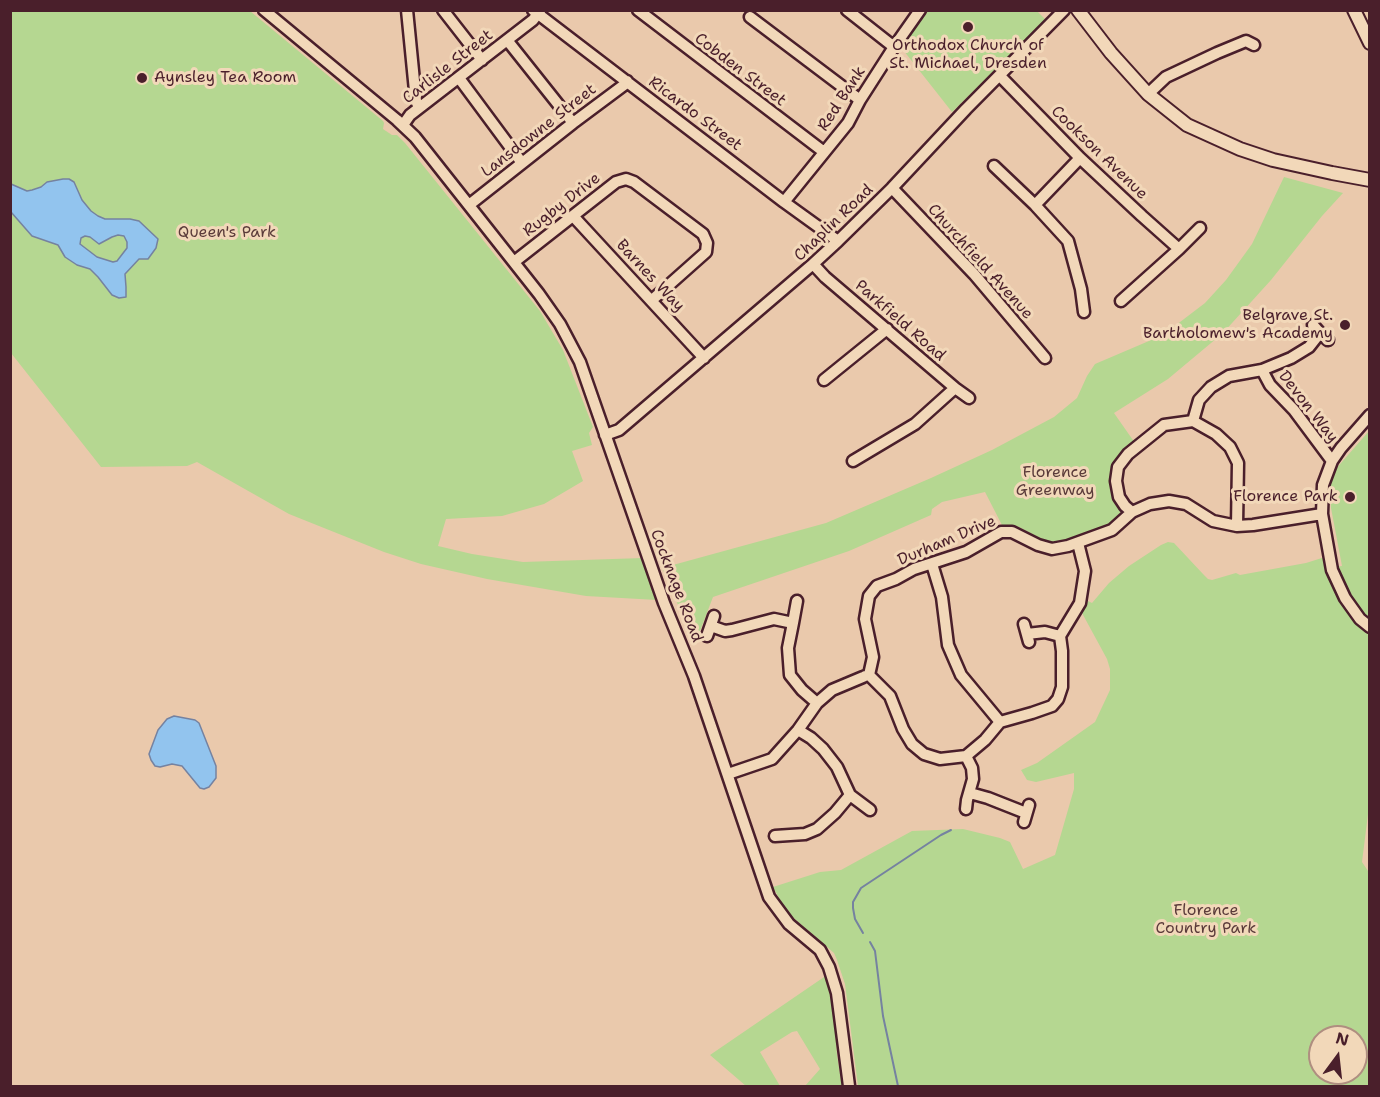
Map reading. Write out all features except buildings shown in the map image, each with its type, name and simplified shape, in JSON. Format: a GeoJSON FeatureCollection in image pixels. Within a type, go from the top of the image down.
{"type":"FeatureCollection","features":[{"type":"Feature","properties":{"kind":"main road"},"geometry":{"type":"LineString","coordinates":[[1078,10],[1111,53],[1148,94],[1187,125],[1239,149],[1273,160],[1370,180]]}},
{"type":"Feature","properties":{"kind":"main road"},"geometry":{"type":"LineString","coordinates":[[1354,10],[1370,43]]}},
{"type":"Feature","properties":{"kind":"street","name":"Cocknage Road"},"geometry":{"type":"LineString","coordinates":[[264,10],[415,137],[561,324],[580,362],[658,586],[694,676],[769,897],[789,924],[820,950],[829,967],[837,993],[849,1086]]}},
{"type":"Feature","properties":{"kind":"street"},"geometry":{"type":"LineString","coordinates":[[407,10],[416,101],[419,107]]}},
{"type":"Feature","properties":{"kind":"street"},"geometry":{"type":"LineString","coordinates":[[443,10],[482,60]]}},
{"type":"Feature","properties":{"kind":"street","name":"Cobden Street"},"geometry":{"type":"LineString","coordinates":[[638,10],[824,152]]}},
{"type":"Feature","properties":{"kind":"street"},"geometry":{"type":"LineString","coordinates":[[847,10],[894,47]]}},
{"type":"Feature","properties":{"kind":"street","name":"Red Bank"},"geometry":{"type":"LineString","coordinates":[[784,202],[848,123],[860,100],[920,10]]}},
{"type":"Feature","properties":{"kind":"street","name":"Chaplin Road"},"geometry":{"type":"LineString","coordinates":[[605,435],[619,430],[838,241],[1064,10]]}},
{"type":"Feature","properties":{"kind":"street","name":"Carlisle Street"},"geometry":{"type":"LineString","coordinates":[[403,125],[419,107],[533,20],[537,12]]}},
{"type":"Feature","properties":{"kind":"street","name":"Ricardo Street"},"geometry":{"type":"LineString","coordinates":[[537,12],[838,241]]}},
{"type":"Feature","properties":{"kind":"street"},"geometry":{"type":"LineString","coordinates":[[752,24],[860,100]]}},
{"type":"Feature","properties":{"kind":"street"},"geometry":{"type":"LineString","coordinates":[[507,40],[573,123]]}},
{"type":"Feature","properties":{"kind":"street"},"geometry":{"type":"LineString","coordinates":[[1148,94],[1166,77],[1217,53],[1246,41],[1254,45]]}},
{"type":"Feature","properties":{"kind":"street","name":"Cookson Avenue"},"geometry":{"type":"LineString","coordinates":[[1000,76],[1080,158],[1179,249]]}},
{"type":"Feature","properties":{"kind":"street"},"geometry":{"type":"LineString","coordinates":[[459,78],[522,163]]}},
{"type":"Feature","properties":{"kind":"street","name":"Lansdowne Street"},"geometry":{"type":"LineString","coordinates":[[470,205],[627,81]]}},
{"type":"Feature","properties":{"kind":"street"},"geometry":{"type":"LineString","coordinates":[[1035,205],[1080,158]]}},
{"type":"Feature","properties":{"kind":"street"},"geometry":{"type":"LineString","coordinates":[[994,166],[1068,241],[1081,289],[1084,312]]}},
{"type":"Feature","properties":{"kind":"street","name":"Rugby Drive"},"geometry":{"type":"LineString","coordinates":[[514,262],[616,182],[626,179],[634,182],[703,234],[707,243],[706,252],[652,300]]}},
{"type":"Feature","properties":{"kind":"street","name":"Churchfield Avenue"},"geometry":{"type":"LineString","coordinates":[[892,188],[974,274],[1045,358]]}},
{"type":"Feature","properties":{"kind":"street","name":"Barnes Way"},"geometry":{"type":"LineString","coordinates":[[573,216],[704,358]]}},
{"type":"Feature","properties":{"kind":"street"},"geometry":{"type":"LineString","coordinates":[[1121,301],[1199,234]]}},
{"type":"Feature","properties":{"kind":"street","name":"Parkfield Road"},"geometry":{"type":"LineString","coordinates":[[813,264],[825,277],[969,398]]}},
{"type":"Feature","properties":{"kind":"street"},"geometry":{"type":"LineString","coordinates":[[824,380],[886,329]]}},
{"type":"Feature","properties":{"kind":"street"},"geometry":{"type":"LineString","coordinates":[[1193,422],[1199,400],[1211,387],[1229,376],[1262,370],[1291,358],[1309,347],[1320,333]]}},
{"type":"Feature","properties":{"kind":"street","name":"Devon Way"},"geometry":{"type":"LineString","coordinates":[[1262,370],[1270,385],[1294,410],[1332,461]]}},
{"type":"Feature","properties":{"kind":"street"},"geometry":{"type":"LineString","coordinates":[[853,462],[915,424],[955,388]]}},
{"type":"Feature","properties":{"kind":"street"},"geometry":{"type":"LineString","coordinates":[[1370,415],[1341,447],[1332,461],[1323,485],[1322,514],[1332,570],[1345,598],[1360,619],[1370,627]]}},
{"type":"Feature","properties":{"kind":"street"},"geometry":{"type":"LineString","coordinates":[[1132,512],[1119,497],[1116,481],[1118,467],[1128,454],[1164,426],[1193,422],[1216,434],[1230,447],[1238,463],[1238,526]]}},
{"type":"Feature","properties":{"kind":"street","name":"Durham Drive"},"geometry":{"type":"LineString","coordinates":[[866,676],[873,657],[865,619],[869,596],[877,586],[914,569],[966,552],[1002,532],[1012,532],[1052,549],[1078,543],[1112,530],[1132,512],[1150,504],[1169,501],[1186,504],[1213,521],[1238,526],[1322,514]]}},
{"type":"Feature","properties":{"kind":"street"},"geometry":{"type":"LineString","coordinates":[[728,774],[772,759],[798,730],[817,703],[832,690],[866,676],[890,696],[903,729],[912,744],[924,754],[940,759],[966,756],[985,740],[1000,722],[1052,706],[1058,699],[1062,687],[1060,636],[1080,603],[1085,571],[1078,543]]}},
{"type":"Feature","properties":{"kind":"street"},"geometry":{"type":"LineString","coordinates":[[932,564],[942,597],[948,645],[961,675],[1000,722]]}},
{"type":"Feature","properties":{"kind":"street"},"geometry":{"type":"LineString","coordinates":[[797,601],[788,648],[790,675],[817,703]]}},
{"type":"Feature","properties":{"kind":"street"},"geometry":{"type":"LineString","coordinates":[[711,626],[725,631],[774,619],[793,623]]}},
{"type":"Feature","properties":{"kind":"street"},"geometry":{"type":"LineString","coordinates":[[1027,634],[1045,632],[1060,636]]}},
{"type":"Feature","properties":{"kind":"street"},"geometry":{"type":"LineString","coordinates":[[798,730],[823,749],[837,767],[850,795],[870,810]]}},
{"type":"Feature","properties":{"kind":"street"},"geometry":{"type":"LineString","coordinates":[[966,756],[974,779],[966,809]]}},
{"type":"Feature","properties":{"kind":"street"},"geometry":{"type":"LineString","coordinates":[[970,793],[1026,813]]}},
{"type":"Feature","properties":{"kind":"street"},"geometry":{"type":"LineString","coordinates":[[780,832],[805,834],[817,829],[850,795]]}},
{"type":"Feature","properties":{"kind":"green space"},"geometry":{"type":"Polygon","coordinates":[[[965,10],[968,12],[970,10],[1037,11],[1046,20],[952,112],[900,46],[926,11],[965,10]]]}},
{"type":"Feature","properties":{"kind":"green space","name":"Queen's Park"},"geometry":{"type":"Polygon","coordinates":[[[11,11],[250,11],[383,121],[383,129],[392,135],[397,135],[405,143],[540,311],[563,350],[593,427],[589,433],[592,445],[572,451],[583,481],[544,504],[502,516],[446,519],[438,546],[523,562],[643,558],[657,600],[586,596],[487,579],[421,564],[384,552],[289,514],[197,462],[187,466],[101,467],[11,353],[11,11]]]}},
{"type":"Feature","properties":{"kind":"green space","name":"Florence Greenway"},"geometry":{"type":"Polygon","coordinates":[[[1284,177],[1343,193],[1271,280],[1223,333],[1168,379],[1114,413],[1135,443],[1112,479],[1113,498],[1122,515],[1112,525],[1062,542],[1049,543],[1019,527],[1009,525],[1003,527],[985,492],[942,502],[932,509],[931,515],[849,551],[713,597],[695,644],[662,568],[826,523],[992,450],[1054,417],[1077,398],[1095,364],[1163,335],[1205,303],[1226,280],[1252,244],[1284,177]]]}},
{"type":"Feature","properties":{"kind":"green space","name":"Florence Country Park"},"geometry":{"type":"Polygon","coordinates":[[[1369,431],[1370,810],[1362,862],[1370,874],[1369,1086],[858,1086],[845,984],[837,960],[834,953],[789,914],[773,887],[820,872],[841,870],[912,831],[963,829],[1000,838],[1010,842],[1023,869],[1055,855],[1074,789],[1074,773],[1036,782],[1027,780],[1021,770],[1037,763],[1095,722],[1110,690],[1110,669],[1107,659],[1082,613],[1088,601],[1092,603],[1109,583],[1129,566],[1168,542],[1174,543],[1208,579],[1212,580],[1236,573],[1240,575],[1306,563],[1325,557],[1334,567],[1342,566],[1331,508],[1330,486],[1334,471],[1369,431]]]}},
{"type":"Feature","properties":{"kind":"green space"},"geometry":{"type":"Polygon","coordinates":[[[827,975],[831,987],[842,1086],[805,1086],[820,1069],[797,1031],[760,1052],[780,1086],[746,1086],[710,1055],[827,975]]]}},
{"type":"Feature","properties":{"kind":"water"},"geometry":{"type":"Polygon","coordinates":[[[69,179],[74,182],[82,200],[98,216],[105,219],[139,221],[158,239],[156,248],[148,259],[139,259],[125,274],[126,297],[119,298],[112,295],[90,269],[77,265],[65,257],[58,245],[32,236],[11,212],[11,184],[27,191],[41,187],[47,182],[69,179]],[[118,235],[99,244],[85,236],[81,238],[80,244],[97,257],[113,262],[117,261],[127,248],[124,236],[118,235]]]}},
{"type":"Feature","properties":{"kind":"water"},"geometry":{"type":"Polygon","coordinates":[[[174,716],[195,720],[199,723],[216,766],[216,778],[209,787],[200,788],[182,766],[172,764],[160,767],[155,766],[151,760],[149,754],[158,730],[167,719],[174,716]]]}},
{"type":"Feature","properties":{"kind":"waterway"},"geometry":{"type":"LineString","coordinates":[[863,933],[855,919],[853,908],[853,902],[861,888],[951,830]]}},
{"type":"Feature","properties":{"kind":"waterway"},"geometry":{"type":"LineString","coordinates":[[870,942],[875,951],[883,1016],[898,1086]]}},
{"type":"Feature","properties":{"kind":"place","name":"Orthodox Church of St. Michael, Dresden"},"geometry":{"type":"Point","coordinates":[968,27]}},
{"type":"Feature","properties":{"kind":"place","name":"Aynsley Tea Room"},"geometry":{"type":"Point","coordinates":[142,78]}},
{"type":"Feature","properties":{"kind":"place","name":"Belgrave St. Bartholomew's Academy"},"geometry":{"type":"Point","coordinates":[1345,325]}},
{"type":"Feature","properties":{"kind":"place","name":"Florence Park"},"geometry":{"type":"Point","coordinates":[1350,497]}}]}
